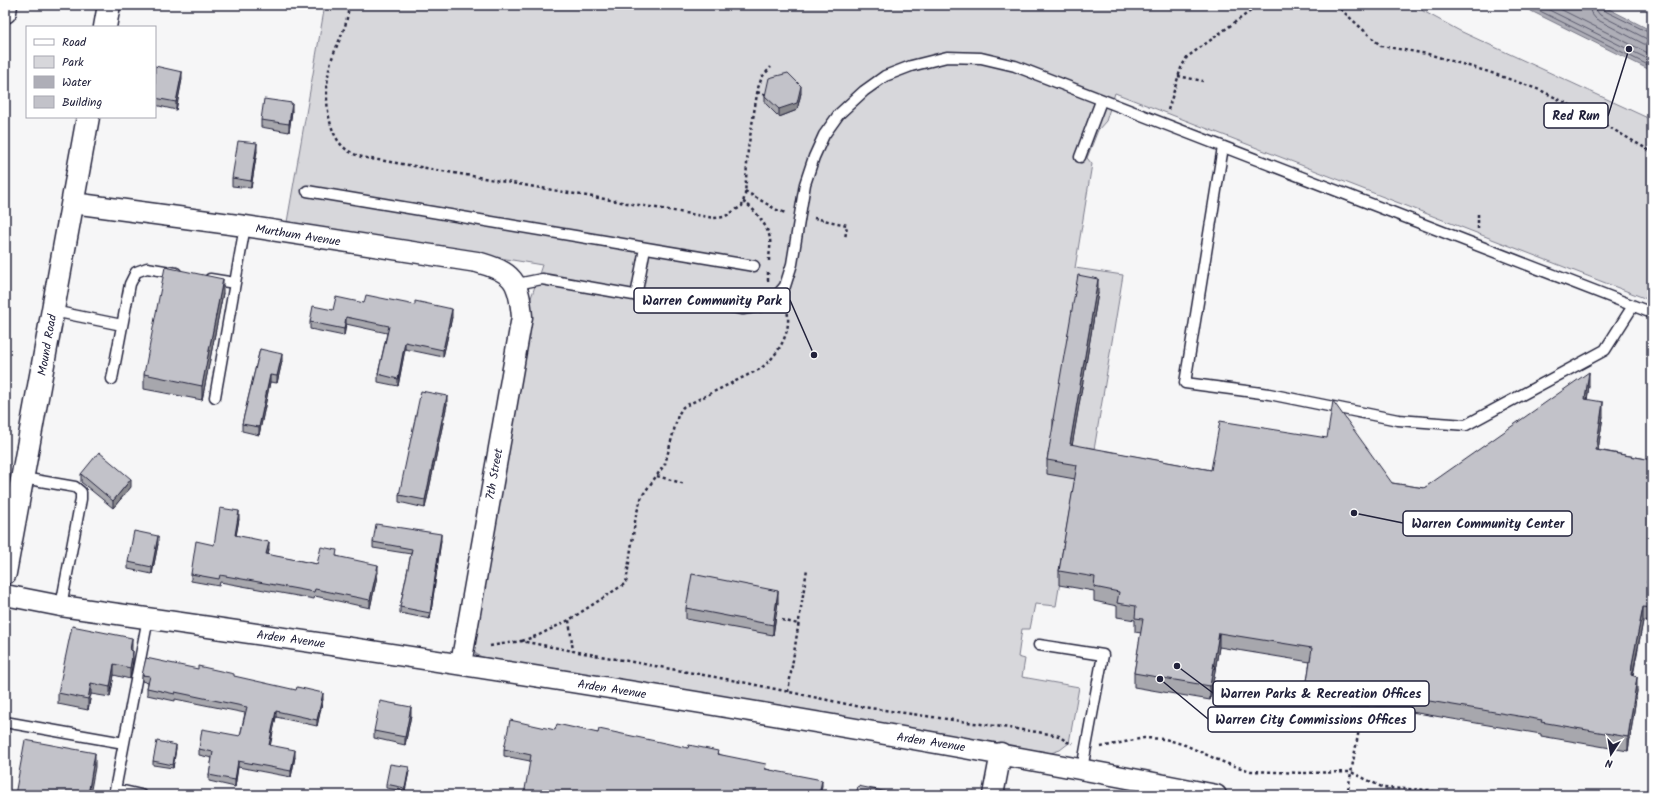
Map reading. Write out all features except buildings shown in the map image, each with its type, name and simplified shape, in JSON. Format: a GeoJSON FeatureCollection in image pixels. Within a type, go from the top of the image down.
{"type":"FeatureCollection","features":[{"type":"Feature","properties":{"kind":"main road"},"geometry":{"type":"LineString","coordinates":[[5,12],[6,5]]}},
{"type":"Feature","properties":{"kind":"main road"},"geometry":{"type":"LineString","coordinates":[[105,26],[109,5]]}},
{"type":"Feature","properties":{"kind":"main road","name":"Mound Road"},"geometry":{"type":"LineString","coordinates":[[5,573],[88,118]]}},
{"type":"Feature","properties":{"kind":"street","name":"Murthum Avenue"},"geometry":{"type":"LineString","coordinates":[[73,203],[245,226],[477,262],[504,271],[517,284]]}},
{"type":"Feature","properties":{"kind":"street","name":"7th Street"},"geometry":{"type":"LineString","coordinates":[[461,664],[522,317],[521,300],[517,284]]}},
{"type":"Feature","properties":{"kind":"street","name":"Arden Avenue"},"geometry":{"type":"LineString","coordinates":[[5,595],[61,606],[461,664],[1001,753],[1216,795]]}},
{"type":"Feature","properties":{"kind":"street"},"geometry":{"type":"LineString","coordinates":[[993,795],[1001,753]]}},
{"type":"Feature","properties":{"kind":"lane"},"geometry":{"type":"LineString","coordinates":[[517,284],[542,279],[668,301],[701,301],[743,309],[761,306],[777,296],[785,286],[792,264],[805,184],[814,157],[824,136],[839,114],[864,91],[885,76],[911,66],[947,57],[981,58],[1015,66],[1162,125],[1413,219],[1652,313]]}},
{"type":"Feature","properties":{"kind":"lane"},"geometry":{"type":"LineString","coordinates":[[1080,158],[1101,101]]}},
{"type":"Feature","properties":{"kind":"lane"},"geometry":{"type":"LineString","coordinates":[[1223,148],[1185,383],[1269,394],[1398,420],[1466,425],[1605,350],[1633,306]]}},
{"type":"Feature","properties":{"kind":"lane"},"geometry":{"type":"LineString","coordinates":[[307,191],[754,266]]}},
{"type":"Feature","properties":{"kind":"lane"},"geometry":{"type":"LineString","coordinates":[[215,397],[245,226]]}},
{"type":"Feature","properties":{"kind":"lane"},"geometry":{"type":"LineString","coordinates":[[636,296],[645,248]]}},
{"type":"Feature","properties":{"kind":"lane"},"geometry":{"type":"LineString","coordinates":[[112,379],[130,284],[136,272],[147,268],[184,275]]}},
{"type":"Feature","properties":{"kind":"lane"},"geometry":{"type":"LineString","coordinates":[[198,277],[235,283]]}},
{"type":"Feature","properties":{"kind":"lane"},"geometry":{"type":"LineString","coordinates":[[53,312],[122,325]]}},
{"type":"Feature","properties":{"kind":"lane"},"geometry":{"type":"LineString","coordinates":[[23,478],[74,487],[81,492],[82,499],[61,606]]}},
{"type":"Feature","properties":{"kind":"lane"},"geometry":{"type":"LineString","coordinates":[[141,795],[114,792],[148,618]]}},
{"type":"Feature","properties":{"kind":"lane"},"geometry":{"type":"LineString","coordinates":[[1039,645],[1103,655],[1085,746],[1082,769]]}},
{"type":"Feature","properties":{"kind":"lane"},"geometry":{"type":"LineString","coordinates":[[5,722],[124,743]]}},
{"type":"Feature","properties":{"kind":"path"},"geometry":{"type":"LineString","coordinates":[[349,5],[346,24],[332,60],[328,78],[328,102],[331,124],[335,138],[348,151],[360,157],[385,162],[714,218],[724,217],[742,206],[745,195],[748,149],[757,92],[762,77],[770,68]]}},
{"type":"Feature","properties":{"kind":"path"},"geometry":{"type":"LineString","coordinates":[[1162,125],[1178,76],[1187,57],[1259,5]]}},
{"type":"Feature","properties":{"kind":"path"},"geometry":{"type":"LineString","coordinates":[[1336,5],[1381,46],[1428,54],[1489,72],[1540,90],[1578,109],[1652,152]]}},
{"type":"Feature","properties":{"kind":"path"},"geometry":{"type":"LineString","coordinates":[[1178,76],[1203,81]]}},
{"type":"Feature","properties":{"kind":"path"},"geometry":{"type":"LineString","coordinates":[[757,92],[767,95]]}},
{"type":"Feature","properties":{"kind":"path"},"geometry":{"type":"LineString","coordinates":[[743,202],[750,204],[768,232],[770,239],[768,264]]}},
{"type":"Feature","properties":{"kind":"path"},"geometry":{"type":"LineString","coordinates":[[490,646],[521,641],[539,635],[569,620],[626,583],[636,515],[642,496],[665,464],[678,415],[683,407],[760,369],[770,362],[777,353],[788,322],[786,306],[769,288],[767,281],[768,270]]}},
{"type":"Feature","properties":{"kind":"path"},"geometry":{"type":"LineString","coordinates":[[657,476],[684,484]]}},
{"type":"Feature","properties":{"kind":"path"},"geometry":{"type":"LineString","coordinates":[[788,692],[807,569]]}},
{"type":"Feature","properties":{"kind":"path"},"geometry":{"type":"LineString","coordinates":[[569,620],[573,651]]}},
{"type":"Feature","properties":{"kind":"path"},"geometry":{"type":"LineString","coordinates":[[782,620],[798,624]]}},
{"type":"Feature","properties":{"kind":"path"},"geometry":{"type":"LineString","coordinates":[[521,641],[788,692],[863,708],[1044,733],[1059,736],[1067,742],[1095,748],[1144,738],[1165,739],[1185,745],[1225,763],[1251,771],[1302,773],[1351,772],[1384,788],[1429,790],[1443,795]]}},
{"type":"Feature","properties":{"kind":"path"},"geometry":{"type":"LineString","coordinates":[[1347,795],[1362,713]]}},
{"type":"Feature","properties":{"kind":"green space"},"geometry":{"type":"Polygon","coordinates":[[[325,5],[1412,5],[1460,31],[1652,120],[1652,301],[1115,93],[1106,121],[1098,130],[1087,158],[1092,164],[1075,268],[1123,275],[1092,462],[1080,460],[1056,606],[1035,604],[1030,629],[1022,629],[1018,657],[1025,659],[1022,677],[1079,687],[1069,743],[1060,750],[1051,753],[482,657],[476,654],[473,647],[527,310],[542,265],[287,222],[325,5]]]}},
{"type":"Feature","properties":{"kind":"water"},"geometry":{"type":"Polygon","coordinates":[[[1519,5],[1601,5],[1652,31],[1652,71],[1519,5]]]}},
{"type":"Feature","properties":{"kind":"place","name":"Red Run"},"geometry":{"type":"Point","coordinates":[1629,49]}},
{"type":"Feature","properties":{"kind":"place","name":"Warren Community Park"},"geometry":{"type":"Point","coordinates":[814,355]}},
{"type":"Feature","properties":{"kind":"place","name":"Warren Community Center"},"geometry":{"type":"Point","coordinates":[1354,513]}},
{"type":"Feature","properties":{"kind":"place","name":"Warren Parks & Recreation Offices"},"geometry":{"type":"Point","coordinates":[1177,666]}},
{"type":"Feature","properties":{"kind":"place","name":"Warren City Commissions Offices"},"geometry":{"type":"Point","coordinates":[1160,679]}}]}
